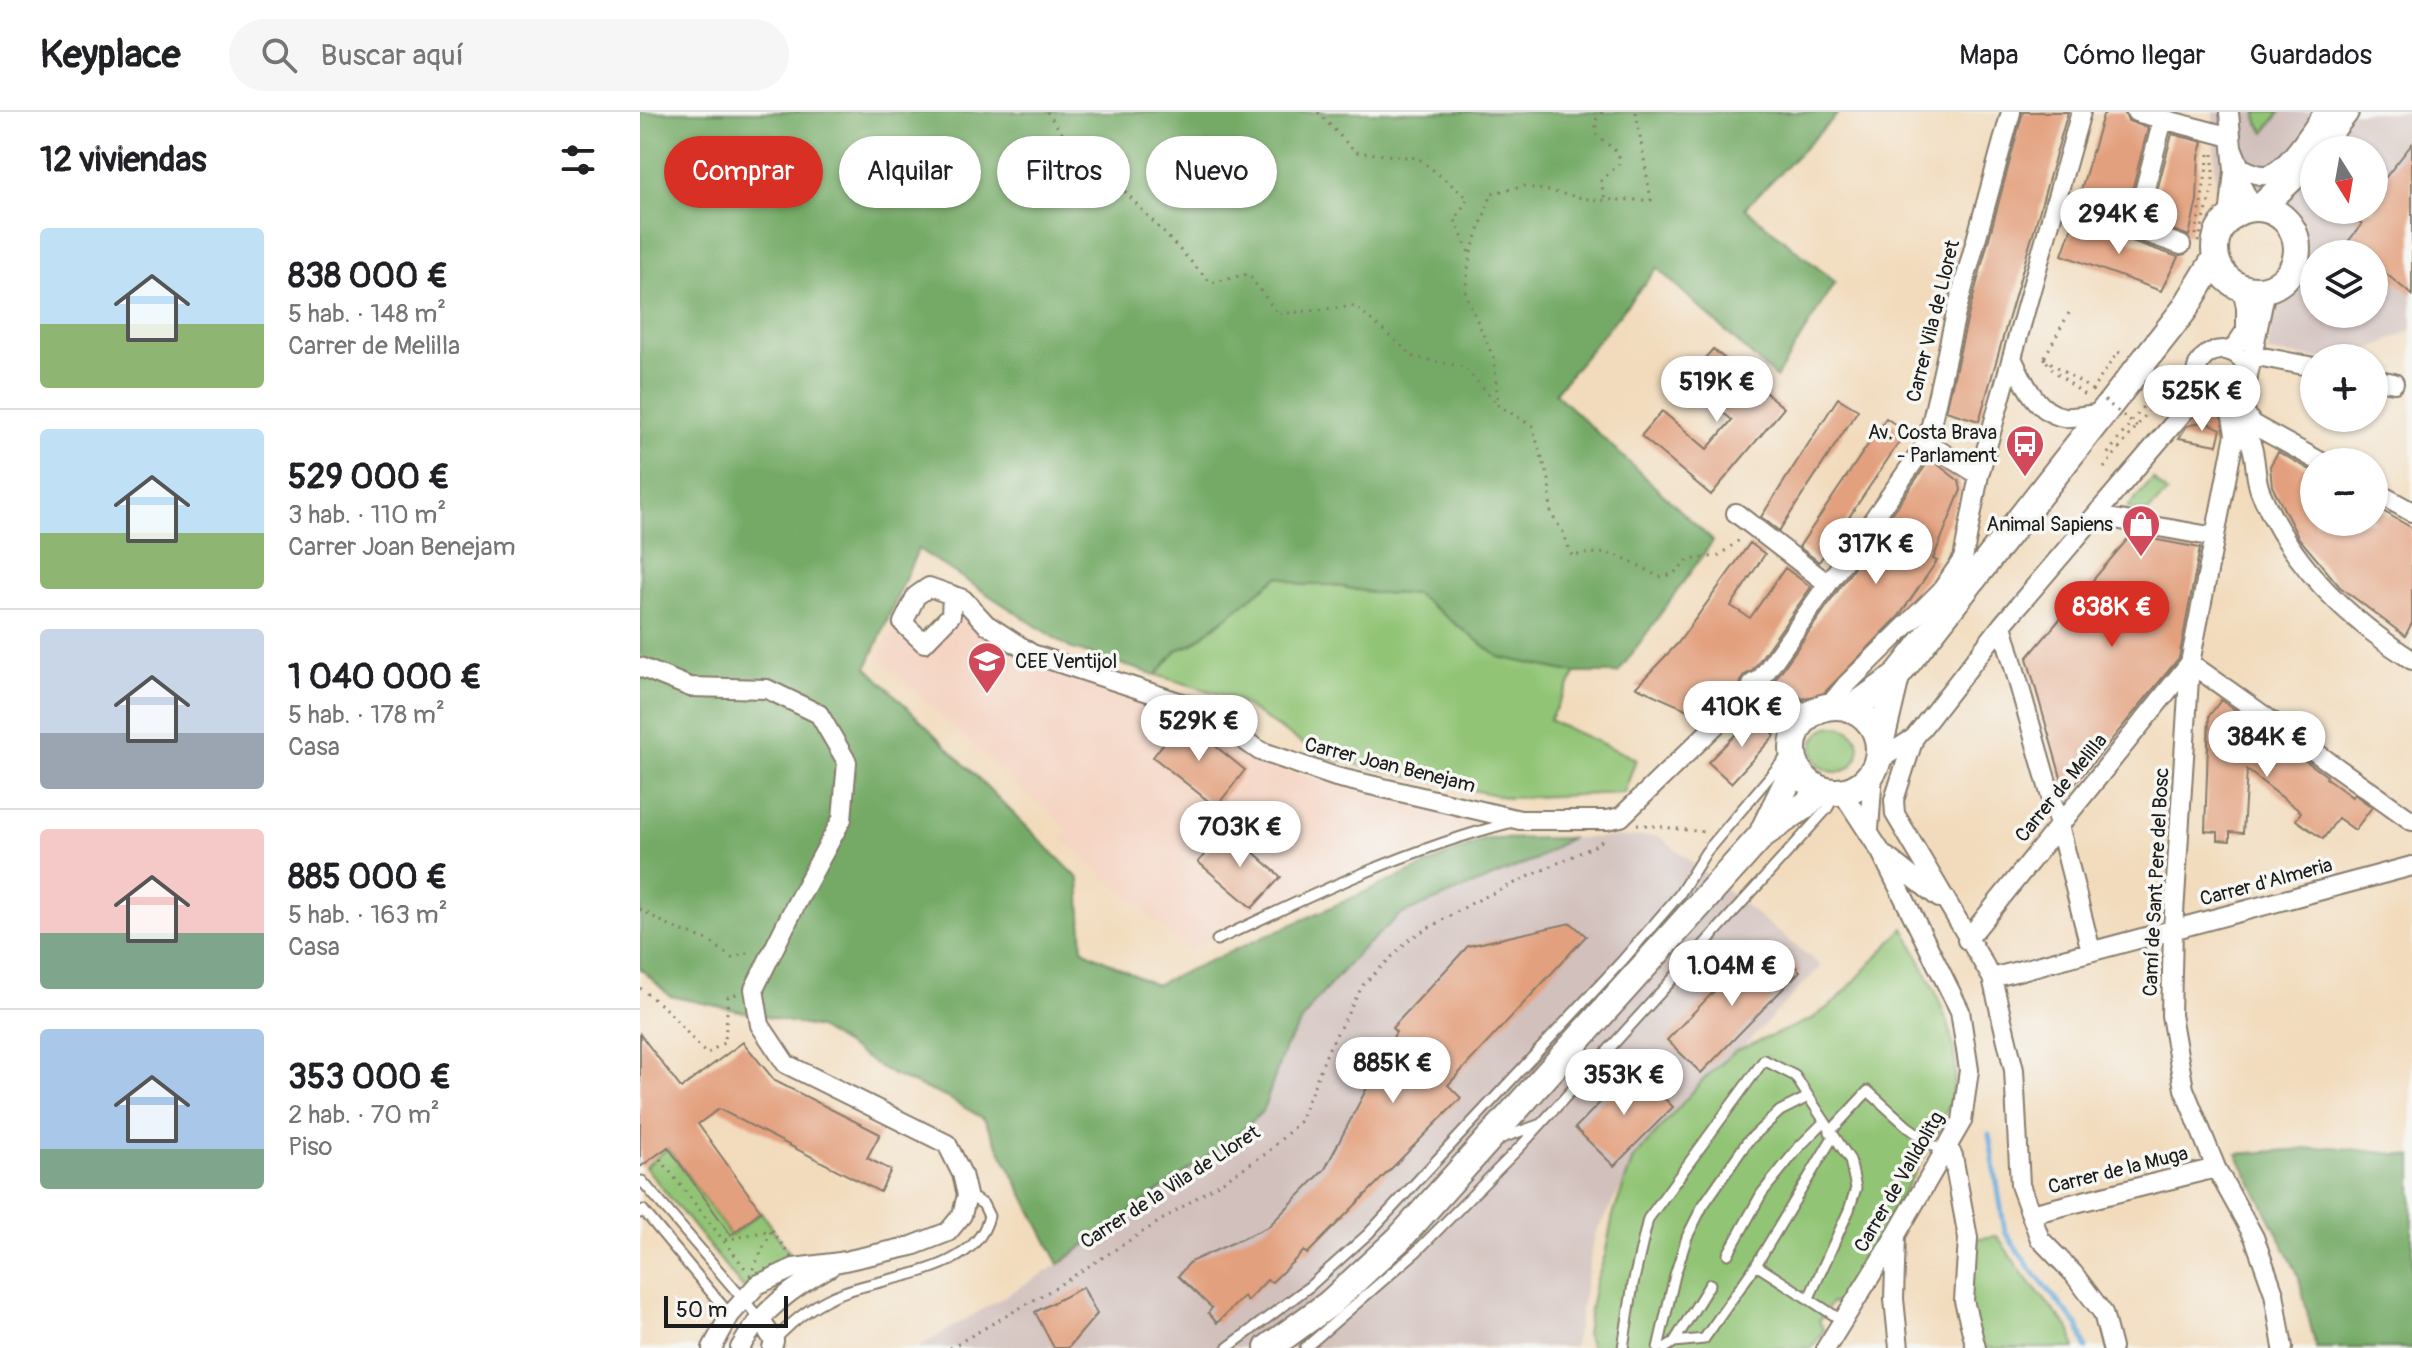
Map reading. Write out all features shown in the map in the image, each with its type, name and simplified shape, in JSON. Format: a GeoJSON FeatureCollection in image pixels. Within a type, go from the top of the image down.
{"type":"FeatureCollection","features":[{"type":"Feature","properties":{"kind":"main road"},"geometry":{"type":"LineString","coordinates":[[2326,136],[2345,112]]}},
{"type":"Feature","properties":{"kind":"main road"},"geometry":{"type":"LineString","coordinates":[[2247,287],[2222,273],[2215,259],[2218,233],[2300,169]]}},
{"type":"Feature","properties":{"kind":"main road"},"geometry":{"type":"LineString","coordinates":[[2287,223],[2297,173]]}},
{"type":"Feature","properties":{"kind":"main road"},"geometry":{"type":"LineString","coordinates":[[2184,310],[2247,287],[2283,280],[2294,264],[2297,245],[2287,223],[2273,212],[2247,212]]}},
{"type":"Feature","properties":{"kind":"main road"},"geometry":{"type":"LineString","coordinates":[[1268,1348],[1329,1304],[1389,1248],[1762,835],[1807,804],[1833,792],[1857,787],[1877,759],[1896,677],[2097,402],[2184,310],[2215,259]]}},
{"type":"Feature","properties":{"kind":"main road"},"geometry":{"type":"LineString","coordinates":[[1762,835],[1794,756],[1797,731],[1896,677]]}},
{"type":"Feature","properties":{"kind":"main road"},"geometry":{"type":"LineString","coordinates":[[1756,686],[1828,712],[1862,714],[1872,724],[1877,759]]}},
{"type":"Feature","properties":{"kind":"main road"},"geometry":{"type":"LineString","coordinates":[[1794,756],[1803,777],[1833,792]]}},
{"type":"Feature","properties":{"kind":"street","name":"Carrer Vila de Lloret"},"geometry":{"type":"LineString","coordinates":[[1618,821],[1756,686],[1927,443],[1956,313],[2011,112]]}},
{"type":"Feature","properties":{"kind":"street"},"geometry":{"type":"LineString","coordinates":[[1828,712],[1846,685],[1941,591],[1963,559],[1979,475],[2081,112]]}},
{"type":"Feature","properties":{"kind":"street"},"geometry":{"type":"LineString","coordinates":[[2136,112],[2231,142]]}},
{"type":"Feature","properties":{"kind":"street"},"geometry":{"type":"LineString","coordinates":[[2229,112],[2234,171],[2247,212]]}},
{"type":"Feature","properties":{"kind":"street"},"geometry":{"type":"LineString","coordinates":[[2231,142],[2240,167],[2253,174],[2268,175],[2284,164],[2324,112]]}},
{"type":"Feature","properties":{"kind":"street"},"geometry":{"type":"LineString","coordinates":[[2134,231],[2163,119]]}},
{"type":"Feature","properties":{"kind":"street"},"geometry":{"type":"LineString","coordinates":[[2234,171],[2247,212]]}},
{"type":"Feature","properties":{"kind":"street"},"geometry":{"type":"LineString","coordinates":[[2055,202],[2181,245]]}},
{"type":"Feature","properties":{"kind":"street"},"geometry":{"type":"LineString","coordinates":[[2232,351],[2246,330],[2247,287]]}},
{"type":"Feature","properties":{"kind":"street"},"geometry":{"type":"LineString","coordinates":[[2112,1348],[2103,1313],[2073,1273],[2040,1239],[2020,1185],[2014,1070],[1992,978],[1895,814],[1894,800],[1914,738],[2002,625],[2186,409],[2227,404],[2248,385],[2260,325],[2247,287]]}},
{"type":"Feature","properties":{"kind":"street"},"geometry":{"type":"LineString","coordinates":[[2300,366],[2250,363],[2232,351],[2216,350],[2202,358],[2195,373],[2199,389],[2242,409],[2252,424],[2300,450]]}},
{"type":"Feature","properties":{"kind":"street"},"geometry":{"type":"LineString","coordinates":[[2012,358],[2030,392],[2043,407],[2062,417],[2097,402]]}},
{"type":"Feature","properties":{"kind":"street"},"geometry":{"type":"LineString","coordinates":[[2388,382],[2394,383]]}},
{"type":"Feature","properties":{"kind":"street"},"geometry":{"type":"LineString","coordinates":[[2227,404],[2251,444],[2259,490],[2285,542],[2314,581],[2412,660]]}},
{"type":"Feature","properties":{"kind":"street","name":"Camí de Sant Pere del Bosc"},"geometry":{"type":"LineString","coordinates":[[2227,404],[2235,434],[2190,663],[2173,929],[2171,1015],[2184,1089],[2216,1168],[2254,1237],[2274,1293],[2283,1348]]}},
{"type":"Feature","properties":{"kind":"street"},"geometry":{"type":"LineString","coordinates":[[1927,443],[1979,475]]}},
{"type":"Feature","properties":{"kind":"street"},"geometry":{"type":"LineString","coordinates":[[2388,499],[2412,512]]}},
{"type":"Feature","properties":{"kind":"street"},"geometry":{"type":"LineString","coordinates":[[1736,513],[1828,584]]}},
{"type":"Feature","properties":{"kind":"street"},"geometry":{"type":"LineString","coordinates":[[2109,518],[2215,537]]}},
{"type":"Feature","properties":{"kind":"street","name":"Carrer Joan Benejam"},"geometry":{"type":"LineString","coordinates":[[952,595],[963,599],[986,624],[1032,654],[1197,708],[1260,751],[1336,777],[1520,820],[1618,821]]}},
{"type":"Feature","properties":{"kind":"street"},"geometry":{"type":"LineString","coordinates":[[2002,625],[2091,951]]}},
{"type":"Feature","properties":{"kind":"street"},"geometry":{"type":"LineString","coordinates":[[2190,663],[2412,821]]}},
{"type":"Feature","properties":{"kind":"street","name":"Carrer de Melilla"},"geometry":{"type":"LineString","coordinates":[[1967,940],[2190,663]]}},
{"type":"Feature","properties":{"kind":"street"},"geometry":{"type":"LineString","coordinates":[[640,667],[690,687],[767,689],[819,714],[847,762],[842,819],[754,989],[760,1025],[786,1064],[947,1144],[962,1174],[967,1195],[962,1215],[948,1232],[912,1246],[840,1262],[794,1268],[757,1285],[736,1308],[713,1348]]}},
{"type":"Feature","properties":{"kind":"street"},"geometry":{"type":"LineString","coordinates":[[1869,830],[1877,759],[1914,738]]}},
{"type":"Feature","properties":{"kind":"street","name":"Carrer de Valldolitg"},"geometry":{"type":"LineString","coordinates":[[1826,1348],[1962,1121],[1969,1070],[1960,1011],[1869,830],[1833,792]]}},
{"type":"Feature","properties":{"kind":"street","name":"Carrer de Valldolitg"},"geometry":{"type":"LineString","coordinates":[[1881,852],[1947,905]]}},
{"type":"Feature","properties":{"kind":"street","name":"Carrer d'Almeria"},"geometry":{"type":"LineString","coordinates":[[1992,978],[2412,866]]}},
{"type":"Feature","properties":{"kind":"street"},"geometry":{"type":"LineString","coordinates":[[1945,1149],[1953,1156],[1968,1238],[1964,1301],[1976,1348]]}},
{"type":"Feature","properties":{"kind":"street","name":"Carrer de la Muga"},"geometry":{"type":"LineString","coordinates":[[2031,1214],[2216,1168]]}},
{"type":"Feature","properties":{"kind":"street"},"geometry":{"type":"LineString","coordinates":[[1896,1235],[1894,1299],[1899,1348]]}},
{"type":"Feature","properties":{"kind":"street"},"geometry":{"type":"LineString","coordinates":[[740,1348],[760,1319],[802,1283],[840,1262]]}},
{"type":"Feature","properties":{"kind":"street"},"geometry":{"type":"LineString","coordinates":[[760,1319],[773,1344]]}},
{"type":"Feature","properties":{"kind":"lane"},"geometry":{"type":"LineString","coordinates":[[1227,1348],[1310,1286],[1368,1234],[1679,895],[1720,835],[1794,756]]}},
{"type":"Feature","properties":{"kind":"lane"},"geometry":{"type":"LineString","coordinates":[[1305,1348],[1417,1251],[1541,1124],[1827,809],[1833,792]]}},
{"type":"Feature","properties":{"kind":"lane"},"geometry":{"type":"LineString","coordinates":[[1217,940],[1320,891],[1462,835],[1520,820]]}},
{"type":"Feature","properties":{"kind":"lane"},"geometry":{"type":"LineString","coordinates":[[1623,1348],[1648,1219],[1764,1060],[1795,1076],[1850,1160],[1856,1188],[1809,1298]]}},
{"type":"Feature","properties":{"kind":"lane"},"geometry":{"type":"LineString","coordinates":[[1670,1345],[1704,1339],[1756,1265],[1832,1134],[1868,1091],[1908,1127],[1945,1149]]}},
{"type":"Feature","properties":{"kind":"lane"},"geometry":{"type":"LineString","coordinates":[[1658,1348],[1675,1275],[1687,1237],[1702,1207],[1747,1142],[1780,1111],[1808,1097]]}},
{"type":"Feature","properties":{"kind":"lane"},"geometry":{"type":"LineString","coordinates":[[1473,1122],[1523,1103]]}},
{"type":"Feature","properties":{"kind":"lane"},"geometry":{"type":"LineString","coordinates":[[1728,1254],[1762,1193],[1824,1122]]}},
{"type":"Feature","properties":{"kind":"lane"},"geometry":{"type":"LineString","coordinates":[[1484,1146],[1541,1124]]}},
{"type":"Feature","properties":{"kind":"lane"},"geometry":{"type":"LineString","coordinates":[[640,1183],[642,1181],[736,1308]]}},
{"type":"Feature","properties":{"kind":"lane"},"geometry":{"type":"LineString","coordinates":[[773,1344],[790,1323],[834,1296],[936,1268],[967,1249],[985,1231],[989,1216],[983,1204],[967,1195]]}},
{"type":"Feature","properties":{"kind":"lane"},"geometry":{"type":"LineString","coordinates":[[640,1213],[643,1210],[736,1308],[760,1319]]}},
{"type":"Feature","properties":{"kind":"lane"},"geometry":{"type":"LineString","coordinates":[[1756,1265],[1843,1321]]}},
{"type":"Feature","properties":{"kind":"lane"},"geometry":{"type":"LineString","coordinates":[[1670,1345],[1692,1317],[1710,1284]]}},
{"type":"Feature","properties":{"kind":"path"},"geometry":{"type":"LineString","coordinates":[[1047,112],[1071,146],[1117,183],[1211,283],[1248,274],[1278,314],[1355,306],[1414,357],[1464,367],[1498,405],[1532,426],[1549,480],[1551,514],[1563,532],[1572,556],[1615,552],[1659,577],[1673,574],[1688,560],[1718,556],[1740,542],[1752,526]]}},
{"type":"Feature","properties":{"kind":"path"},"geometry":{"type":"LineString","coordinates":[[1318,112],[1355,152],[1418,158],[1468,198],[1455,220],[1470,255]]}},
{"type":"Feature","properties":{"kind":"path"},"geometry":{"type":"LineString","coordinates":[[1602,112],[1595,121],[1597,135],[1619,154],[1619,164],[1601,181],[1605,200]]}},
{"type":"Feature","properties":{"kind":"path"},"geometry":{"type":"LineString","coordinates":[[1498,405],[1494,359],[1465,293],[1470,255],[1492,193],[1524,186],[1593,200],[1651,200],[1636,112]]}},
{"type":"Feature","properties":{"kind":"path"},"geometry":{"type":"LineString","coordinates":[[2044,358],[2069,313]]}},
{"type":"Feature","properties":{"kind":"path"},"geometry":{"type":"LineString","coordinates":[[2044,358],[2053,370],[2090,399],[2123,355],[2118,352],[2097,402]]}},
{"type":"Feature","properties":{"kind":"path"},"geometry":{"type":"LineString","coordinates":[[2044,358],[2097,402],[2137,427]]}},
{"type":"Feature","properties":{"kind":"path"},"geometry":{"type":"LineString","coordinates":[[2104,468],[2166,389],[2159,385],[2106,456]]}},
{"type":"Feature","properties":{"kind":"path"},"geometry":{"type":"LineString","coordinates":[[1618,821],[1720,835]]}},
{"type":"Feature","properties":{"kind":"path","name":"Carrer de la Vila de Lloret"},"geometry":{"type":"LineString","coordinates":[[950,1348],[1053,1289],[1267,1153],[1300,1121],[1328,1050],[1363,985],[1411,938],[1474,902],[1599,844],[1618,821]]}},
{"type":"Feature","properties":{"kind":"path"},"geometry":{"type":"LineString","coordinates":[[640,909],[671,927],[708,940],[732,958],[778,941]]}},
{"type":"Feature","properties":{"kind":"path"},"geometry":{"type":"LineString","coordinates":[[640,988],[668,1011],[706,1054],[725,1042],[728,997],[754,989]]}},
{"type":"Feature","properties":{"kind":"path"},"geometry":{"type":"LineString","coordinates":[[660,1159],[750,1275]]}},
{"type":"Feature","properties":{"kind":"path"},"geometry":{"type":"LineString","coordinates":[[724,1240],[772,1230]]}},
{"type":"Feature","properties":{"kind":"path"},"geometry":{"type":"LineString","coordinates":[[750,1275],[772,1230]]}},
{"type":"Feature","properties":{"kind":"path"},"geometry":{"type":"LineString","coordinates":[[750,1275],[793,1259],[772,1230]]}},
{"type":"Feature","properties":{"kind":"shaded area"},"geometry":{"type":"Polygon","coordinates":[[[2213,112],[2412,112],[2412,330],[2382,344],[2300,344],[2300,356],[2268,352],[2274,306],[2294,282],[2300,266],[2300,328],[2388,328],[2388,240],[2306,240],[2304,224],[2388,224],[2388,136],[2300,136],[2300,217],[2261,189],[2216,193],[2213,112]]]}},
{"type":"Feature","properties":{"kind":"shaded area"},"geometry":{"type":"Polygon","coordinates":[[[962,606],[1029,659],[1195,712],[1263,765],[1475,822],[1258,908],[1190,952],[1062,839],[1069,830],[1001,772],[879,658],[898,622],[929,649],[962,606]]]}},
{"type":"Feature","properties":{"kind":"shaded area"},"geometry":{"type":"Polygon","coordinates":[[[1659,836],[1821,966],[1640,1154],[1595,1234],[1574,1347],[917,1348],[1059,1264],[1237,1135],[1263,1111],[1285,1047],[1314,1003],[1362,949],[1401,915],[1536,859],[1570,838],[1659,836]]]}},
{"type":"Feature","properties":{"kind":"green space"},"geometry":{"type":"Polygon","coordinates":[[[640,112],[1840,112],[1745,208],[1835,282],[1776,378],[1657,268],[1555,393],[1713,541],[1618,673],[1576,673],[1499,657],[1416,594],[1302,585],[1279,576],[1192,644],[1177,650],[1156,675],[1070,648],[918,549],[867,667],[1079,879],[1083,950],[1155,985],[1485,839],[1570,838],[1536,859],[1400,915],[1362,949],[1314,1003],[1285,1047],[1263,1111],[1237,1135],[1059,1264],[984,1119],[948,1098],[893,1075],[818,1028],[670,996],[640,968],[640,112]]]}},
{"type":"Feature","properties":{"kind":"green space"},"geometry":{"type":"Polygon","coordinates":[[[2257,112],[2280,112],[2265,132],[2258,123],[2257,112]]]}},
{"type":"Feature","properties":{"kind":"green space"},"geometry":{"type":"Polygon","coordinates":[[[2153,479],[2167,493],[2147,513],[2127,508],[2153,479]]]}},
{"type":"Feature","properties":{"kind":"green space"},"geometry":{"type":"Polygon","coordinates":[[[1278,575],[1302,585],[1416,594],[1499,657],[1576,673],[1549,720],[1636,759],[1624,793],[1509,798],[1323,757],[1233,698],[1156,675],[1177,650],[1193,644],[1278,575]]]}},
{"type":"Feature","properties":{"kind":"green space"},"geometry":{"type":"Polygon","coordinates":[[[1836,726],[1845,727],[1852,733],[1858,740],[1858,758],[1852,765],[1845,771],[1836,772],[1827,771],[1820,765],[1814,758],[1813,749],[1814,740],[1820,733],[1827,727],[1836,726]]]}},
{"type":"Feature","properties":{"kind":"green space"},"geometry":{"type":"Polygon","coordinates":[[[1904,928],[1930,980],[1951,1036],[1955,1073],[1953,1089],[1938,1133],[1924,1133],[1918,1144],[1926,1153],[1842,1301],[1840,1304],[1831,1303],[1819,1321],[1824,1330],[1812,1348],[1591,1348],[1586,1333],[1594,1288],[1613,1215],[1633,1159],[1703,1080],[1735,1051],[1812,1019],[1836,1001],[1904,928]]]}},
{"type":"Feature","properties":{"kind":"green space"},"geometry":{"type":"Polygon","coordinates":[[[2332,1147],[2412,1156],[2412,1348],[2316,1348],[2298,1274],[2237,1154],[2332,1147]]]}},
{"type":"Feature","properties":{"kind":"green space"},"geometry":{"type":"Polygon","coordinates":[[[668,1148],[731,1236],[761,1212],[796,1262],[743,1288],[645,1167],[668,1148]]]}},
{"type":"Feature","properties":{"kind":"green space"},"geometry":{"type":"Polygon","coordinates":[[[1997,1236],[2023,1274],[2071,1331],[2075,1348],[1979,1348],[1966,1300],[1972,1239],[1997,1236]]]}},
{"type":"Feature","properties":{"kind":"building"},"geometry":{"type":"Polygon","coordinates":[[[2023,112],[2068,112],[1979,421],[1946,411],[2023,112]]]}},
{"type":"Feature","properties":{"kind":"building"},"geometry":{"type":"Polygon","coordinates":[[[2107,112],[2124,112],[2128,121],[2148,128],[2126,214],[2079,197],[2103,115],[2107,112]]]}},
{"type":"Feature","properties":{"kind":"building"},"geometry":{"type":"Polygon","coordinates":[[[2172,134],[2203,142],[2199,157],[2197,200],[2189,236],[2149,221],[2172,134]]]}},
{"type":"Feature","properties":{"kind":"building"},"geometry":{"type":"Polygon","coordinates":[[[2412,144],[2412,295],[2388,275],[2388,240],[2349,240],[2362,224],[2388,224],[2388,174],[2412,144]]]}},
{"type":"Feature","properties":{"kind":"building"},"geometry":{"type":"Polygon","coordinates":[[[2074,221],[2178,257],[2161,291],[2062,255],[2074,221]]]}},
{"type":"Feature","properties":{"kind":"building"},"geometry":{"type":"Polygon","coordinates":[[[1713,349],[1784,408],[1711,495],[1641,436],[1662,411],[1707,449],[1732,420],[1685,381],[1713,349]]]}},
{"type":"Feature","properties":{"kind":"building"},"geometry":{"type":"Polygon","coordinates":[[[1838,398],[1858,410],[1779,531],[1761,517],[1838,398]]]}},
{"type":"Feature","properties":{"kind":"building"},"geometry":{"type":"Polygon","coordinates":[[[1886,418],[1906,432],[1819,562],[1799,547],[1886,418]]]}},
{"type":"Feature","properties":{"kind":"building"},"geometry":{"type":"Polygon","coordinates":[[[2204,421],[2221,429],[2217,445],[2179,438],[2187,426],[2204,421]]]}},
{"type":"Feature","properties":{"kind":"building"},"geometry":{"type":"Polygon","coordinates":[[[2278,452],[2300,464],[2300,536],[2388,536],[2388,514],[2412,528],[2412,623],[2405,636],[2340,587],[2298,537],[2272,486],[2270,466],[2278,452]]]}},
{"type":"Feature","properties":{"kind":"building"},"geometry":{"type":"Polygon","coordinates":[[[1932,460],[1959,481],[1961,490],[1933,559],[1937,561],[1899,616],[1824,693],[1803,699],[1775,680],[1932,460]]]}},
{"type":"Feature","properties":{"kind":"building"},"geometry":{"type":"Polygon","coordinates":[[[2131,535],[2200,548],[2179,658],[2066,795],[2027,658],[2131,535]]]}},
{"type":"Feature","properties":{"kind":"building"},"geometry":{"type":"Polygon","coordinates":[[[1750,543],[1765,554],[1731,606],[1750,618],[1785,568],[1811,587],[1752,671],[1743,676],[1740,685],[1706,718],[1636,687],[1678,643],[1750,543]]]}},
{"type":"Feature","properties":{"kind":"building"},"geometry":{"type":"Polygon","coordinates":[[[2221,700],[2352,797],[2354,794],[2372,807],[2355,830],[2338,818],[2323,839],[2296,820],[2301,812],[2247,770],[2243,833],[2230,832],[2230,841],[2218,840],[2218,832],[2205,831],[2209,716],[2221,700]]]}},
{"type":"Feature","properties":{"kind":"building"},"geometry":{"type":"Polygon","coordinates":[[[1755,715],[1775,735],[1731,783],[1708,762],[1755,715]]]}},
{"type":"Feature","properties":{"kind":"building"},"geometry":{"type":"Polygon","coordinates":[[[1182,719],[1245,770],[1216,807],[1153,757],[1182,719]]]}},
{"type":"Feature","properties":{"kind":"building"},"geometry":{"type":"Polygon","coordinates":[[[1228,829],[1281,877],[1252,908],[1198,862],[1228,829]]]}},
{"type":"Feature","properties":{"kind":"building"},"geometry":{"type":"Polygon","coordinates":[[[1571,923],[1586,936],[1448,1085],[1461,1098],[1307,1254],[1304,1251],[1272,1282],[1267,1280],[1247,1301],[1244,1296],[1217,1323],[1208,1313],[1212,1308],[1178,1276],[1190,1262],[1268,1227],[1325,1169],[1396,1032],[1392,1028],[1468,946],[1571,923]]]}},
{"type":"Feature","properties":{"kind":"building"},"geometry":{"type":"Polygon","coordinates":[[[1775,948],[1800,971],[1701,1073],[1667,1040],[1751,953],[1760,963],[1775,948]]]}},
{"type":"Feature","properties":{"kind":"building"},"geometry":{"type":"Polygon","coordinates":[[[640,1034],[681,1088],[743,1042],[775,1081],[880,1134],[867,1158],[891,1170],[880,1192],[719,1109],[698,1124],[761,1211],[731,1235],[668,1147],[640,1167],[640,1034]]]}},
{"type":"Feature","properties":{"kind":"building"},"geometry":{"type":"Polygon","coordinates":[[[1634,1068],[1673,1107],[1614,1166],[1575,1128],[1634,1068]]]}},
{"type":"Feature","properties":{"kind":"building"},"geometry":{"type":"Polygon","coordinates":[[[1083,1287],[1097,1314],[1068,1348],[1054,1348],[1035,1312],[1083,1287]]]}},
{"type":"Feature","properties":{"kind":"waterway"},"geometry":{"type":"LineString","coordinates":[[1989,1134],[2005,1232],[2029,1267],[2079,1327],[2086,1348]]}},
{"type":"Feature","properties":{"kind":"place","name":"Av. Costa Brava - Parlament"},"geometry":{"type":"Point","coordinates":[2025,478]}},
{"type":"Feature","properties":{"kind":"place","name":"Animal Sapiens"},"geometry":{"type":"Point","coordinates":[2141,558]}},
{"type":"Feature","properties":{"kind":"place","name":"CEE Ventijol"},"geometry":{"type":"Point","coordinates":[987,695]}}]}
